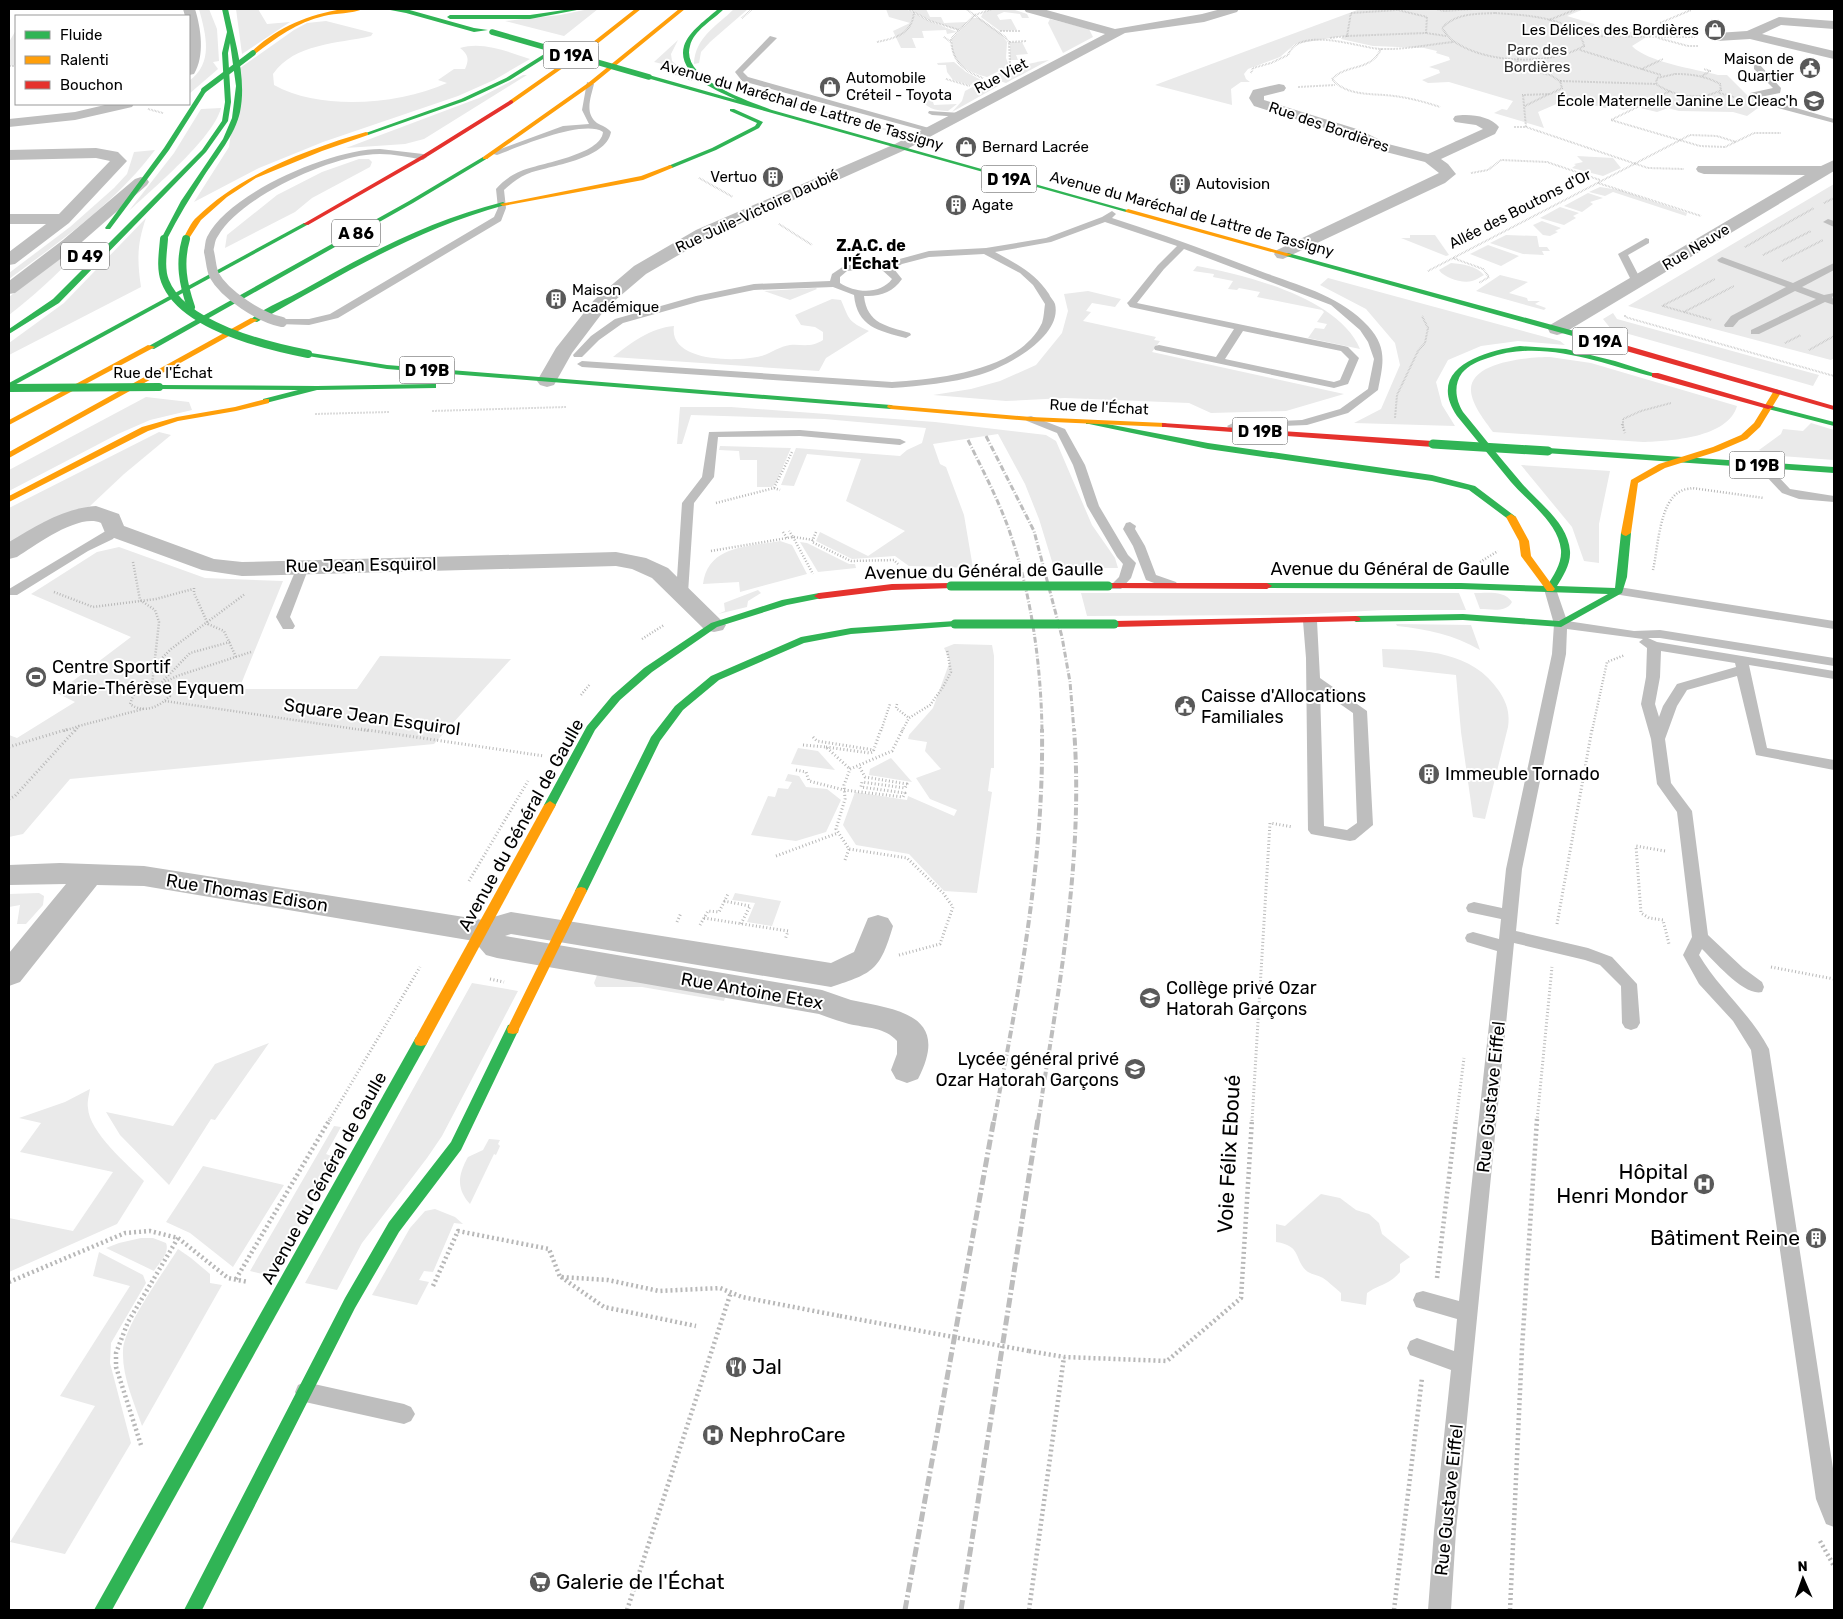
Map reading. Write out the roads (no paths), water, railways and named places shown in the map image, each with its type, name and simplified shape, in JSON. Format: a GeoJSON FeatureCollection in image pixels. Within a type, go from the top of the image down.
{"type":"FeatureCollection","features":[{"type":"Feature","properties":{"kind":"main road","name":"D 19B"},"geometry":{"type":"LineString","coordinates":[[225,9],[234,51],[238,94],[234,119],[228,134],[174,216],[164,239],[162,258],[165,281],[172,296],[211,323],[251,340],[308,354],[387,367],[547,381]]}},
{"type":"Feature","properties":{"kind":"main road"},"geometry":{"type":"LineString","coordinates":[[141,182],[167,149],[204,90],[284,30],[302,20],[328,13],[360,9]]}},
{"type":"Feature","properties":{"kind":"main road"},"geometry":{"type":"LineString","coordinates":[[388,9],[406,11],[474,30],[489,31]]}},
{"type":"Feature","properties":{"kind":"main road","name":"D 19A"},"geometry":{"type":"LineString","coordinates":[[422,9],[489,31]]}},
{"type":"Feature","properties":{"kind":"main road"},"geometry":{"type":"LineString","coordinates":[[450,18],[530,17],[579,9]]}},
{"type":"Feature","properties":{"kind":"main road","name":"A 86"},"geometry":{"type":"LineString","coordinates":[[9,387],[284,236],[423,156],[521,96],[595,43],[638,9]]}},
{"type":"Feature","properties":{"kind":"main road","name":"A 86"},"geometry":{"type":"LineString","coordinates":[[9,423],[184,329],[411,202],[493,153],[590,84],[682,9]]}},
{"type":"Feature","properties":{"kind":"main road"},"geometry":{"type":"LineString","coordinates":[[721,9],[688,44],[685,52],[686,64],[701,79],[773,112]]}},
{"type":"Feature","properties":{"kind":"main road","name":"Avenue du Maréchal de Lattre de Tassigny"},"geometry":{"type":"LineString","coordinates":[[489,31],[666,83],[1558,329],[1834,408]]}},
{"type":"Feature","properties":{"kind":"main road"},"geometry":{"type":"LineString","coordinates":[[9,332],[56,301],[204,151],[218,134],[225,121],[228,102],[225,53],[229,33]]}},
{"type":"Feature","properties":{"kind":"main road"},"geometry":{"type":"LineString","coordinates":[[190,307],[180,279],[179,257],[186,239],[198,219],[225,196],[254,177],[320,150],[463,100],[508,79],[565,43]]}},
{"type":"Feature","properties":{"kind":"main road"},"geometry":{"type":"LineString","coordinates":[[9,455],[411,236],[457,215],[503,204],[643,178],[723,145],[757,127],[760,122],[743,114],[711,104],[666,83]]}},
{"type":"Feature","properties":{"kind":"main road","name":"D 49"},"geometry":{"type":"LineString","coordinates":[[98,240],[115,220],[141,182]]}},
{"type":"Feature","properties":{"kind":"main road","name":"D 49"},"geometry":{"type":"LineString","coordinates":[[22,323],[87,253]]}},
{"type":"Feature","properties":{"kind":"main road"},"geometry":{"type":"LineString","coordinates":[[1088,422],[1208,446],[1432,478],[1472,488],[1510,516],[1524,541],[1526,556],[1550,589],[1566,563],[1564,543],[1546,514],[1521,488],[1490,450],[1465,419],[1453,400],[1452,382],[1461,368],[1477,357],[1503,350],[1535,348],[1576,353],[1769,404],[1834,424]]}},
{"type":"Feature","properties":{"kind":"main road"},"geometry":{"type":"LineString","coordinates":[[464,385],[547,381]]}},
{"type":"Feature","properties":{"kind":"main road","name":"Rue de l'Échat"},"geometry":{"type":"LineString","coordinates":[[547,381],[763,396],[1031,419],[1201,427],[1681,460]]}},
{"type":"Feature","properties":{"kind":"main road"},"geometry":{"type":"LineString","coordinates":[[9,499],[145,429],[177,419],[236,409],[317,388],[444,386]]}},
{"type":"Feature","properties":{"kind":"main road","name":"Rue de l'Échat"},"geometry":{"type":"LineString","coordinates":[[9,387],[317,388]]}},
{"type":"Feature","properties":{"kind":"main road"},"geometry":{"type":"LineString","coordinates":[[193,1610],[350,1303],[394,1227],[456,1146],[655,740],[679,708],[715,678],[801,640],[851,631],[941,624],[1114,624],[1475,617],[1561,624],[1619,591],[1623,577],[1622,559],[1634,482],[1643,475],[1747,436],[1761,423],[1769,404],[1778,391]]}},
{"type":"Feature","properties":{"kind":"main road","name":"D 19B"},"geometry":{"type":"LineString","coordinates":[[1681,460],[1834,470]]}},
{"type":"Feature","properties":{"kind":"main road","name":"Avenue du Général de Gaulle"},"geometry":{"type":"LineString","coordinates":[[103,1610],[483,932],[591,728],[616,698],[648,670],[714,625],[785,602],[840,592],[892,587],[1461,586],[1619,591]]}},
{"type":"Feature","properties":{"kind":"street"},"geometry":{"type":"LineString","coordinates":[[188,9],[191,17],[193,49],[193,61],[190,68]]}},
{"type":"Feature","properties":{"kind":"street"},"geometry":{"type":"LineString","coordinates":[[1030,9],[1116,33],[1122,30],[1204,18],[1233,9]]}},
{"type":"Feature","properties":{"kind":"street"},"geometry":{"type":"LineString","coordinates":[[1198,9],[1216,14]]}},
{"type":"Feature","properties":{"kind":"street"},"geometry":{"type":"LineString","coordinates":[[1800,9],[1831,28]]}},
{"type":"Feature","properties":{"kind":"street"},"geometry":{"type":"LineString","coordinates":[[1820,9],[1831,28]]}},
{"type":"Feature","properties":{"kind":"street"},"geometry":{"type":"LineString","coordinates":[[1750,35],[1779,21],[1831,28]]}},
{"type":"Feature","properties":{"kind":"street"},"geometry":{"type":"LineString","coordinates":[[1794,45],[1831,28]]}},
{"type":"Feature","properties":{"kind":"street","name":"Rue Viet"},"geometry":{"type":"LineString","coordinates":[[900,147],[1116,33]]}},
{"type":"Feature","properties":{"kind":"street"},"geometry":{"type":"LineString","coordinates":[[1717,37],[1750,35],[1834,55]]}},
{"type":"Feature","properties":{"kind":"street","name":"Rue des Bordières"},"geometry":{"type":"LineString","coordinates":[[1273,89],[1258,93],[1256,98],[1259,103],[1355,133],[1384,147],[1430,159],[1443,166],[1448,174],[1283,254]]}},
{"type":"Feature","properties":{"kind":"street"},"geometry":{"type":"LineString","coordinates":[[9,123],[75,116],[123,105]]}},
{"type":"Feature","properties":{"kind":"street"},"geometry":{"type":"LineString","coordinates":[[1430,159],[1490,131],[1485,124],[1460,119]]}},
{"type":"Feature","properties":{"kind":"street","name":"Rue Julie-Victoire Daubié"},"geometry":{"type":"LineString","coordinates":[[547,381],[563,352],[600,304],[640,270],[702,234],[900,147]]}},
{"type":"Feature","properties":{"kind":"street"},"geometry":{"type":"LineString","coordinates":[[9,155],[96,154],[113,155],[119,161],[63,219],[9,260]]}},
{"type":"Feature","properties":{"kind":"street"},"geometry":{"type":"LineString","coordinates":[[1704,169],[1829,168]]}},
{"type":"Feature","properties":{"kind":"street","name":"Rue Neuve"},"geometry":{"type":"LineString","coordinates":[[1558,329],[1829,168]]}},
{"type":"Feature","properties":{"kind":"street"},"geometry":{"type":"LineString","coordinates":[[1766,170],[1800,186]]}},
{"type":"Feature","properties":{"kind":"street"},"geometry":{"type":"LineString","coordinates":[[9,289],[69,244],[141,182]]}},
{"type":"Feature","properties":{"kind":"street"},"geometry":{"type":"LineString","coordinates":[[9,219],[63,219]]}},
{"type":"Feature","properties":{"kind":"street","name":"Rue Jean Esquirol"},"geometry":{"type":"LineString","coordinates":[[9,552],[75,517],[96,513],[110,519],[114,530],[210,565],[242,568],[616,559],[638,563],[660,573],[714,625]]}},
{"type":"Feature","properties":{"kind":"street","name":"Rue Thomas Edison"},"geometry":{"type":"LineString","coordinates":[[9,875],[60,873],[144,876],[483,932]]}},
{"type":"Feature","properties":{"kind":"street"},"geometry":{"type":"LineString","coordinates":[[9,974],[89,875]]}},
{"type":"Feature","properties":{"kind":"street","name":"Rue Antoine Etex"},"geometry":{"type":"LineString","coordinates":[[483,932],[511,923],[555,943],[827,989],[853,1013],[889,1019],[905,1027],[913,1039],[914,1052],[907,1070]]}},
{"type":"Feature","properties":{"kind":"street","name":"Rue Antoine Etex"},"geometry":{"type":"LineString","coordinates":[[827,989],[869,957],[878,926]]}},
{"type":"Feature","properties":{"kind":"lane"},"geometry":{"type":"LineString","coordinates":[[773,38],[739,72],[745,78],[932,130]]}},
{"type":"Feature","properties":{"kind":"lane"},"geometry":{"type":"LineString","coordinates":[[1757,68],[1777,88],[1777,91],[1770,94],[1753,95],[1759,100],[1834,121]]}},
{"type":"Feature","properties":{"kind":"lane"},"geometry":{"type":"LineString","coordinates":[[590,84],[584,107],[589,120],[596,126]]}},
{"type":"Feature","properties":{"kind":"lane"},"geometry":{"type":"LineString","coordinates":[[932,113],[961,115]]}},
{"type":"Feature","properties":{"kind":"lane"},"geometry":{"type":"LineString","coordinates":[[423,156],[366,152],[345,155],[307,169],[264,191],[234,212],[212,238],[209,252],[213,274],[226,291],[240,303],[276,321],[310,323],[322,321],[334,316],[498,219],[502,212],[503,204],[500,189],[514,177],[593,151],[607,135],[604,128],[596,126],[566,128],[493,153]]}},
{"type":"Feature","properties":{"kind":"lane"},"geometry":{"type":"LineString","coordinates":[[886,269],[899,262],[929,254],[986,251],[1048,240],[1105,219],[1119,209]]}},
{"type":"Feature","properties":{"kind":"lane"},"geometry":{"type":"LineString","coordinates":[[1105,219],[1183,245],[1334,303],[1364,328],[1373,342],[1379,359],[1373,390],[1344,411],[1303,423],[1201,427]]}},
{"type":"Feature","properties":{"kind":"lane"},"geometry":{"type":"LineString","coordinates":[[1637,282],[1623,254],[1646,241]]}},
{"type":"Feature","properties":{"kind":"lane"},"geometry":{"type":"LineString","coordinates":[[1159,348],[1334,385],[1344,382],[1354,358],[1344,349],[1133,305],[1132,302],[1161,267],[1183,245]]}},
{"type":"Feature","properties":{"kind":"lane"},"geometry":{"type":"LineString","coordinates":[[836,284],[835,276],[844,269],[860,266],[886,269],[896,275],[895,283],[877,292],[859,293],[844,290],[836,284],[754,287],[699,298],[619,322],[595,338],[580,359],[892,385],[931,382],[967,376],[1008,360],[1028,347],[1046,325],[1050,304],[1037,283],[1023,271],[986,251]]}},
{"type":"Feature","properties":{"kind":"lane"},"geometry":{"type":"LineString","coordinates":[[1722,260],[1794,287],[1831,298]]}},
{"type":"Feature","properties":{"kind":"lane"},"geometry":{"type":"LineString","coordinates":[[1729,324],[1735,318],[1834,266]]}},
{"type":"Feature","properties":{"kind":"lane"},"geometry":{"type":"LineString","coordinates":[[859,293],[859,307],[864,318],[879,326],[906,335]]}},
{"type":"Feature","properties":{"kind":"lane"},"geometry":{"type":"LineString","coordinates":[[1756,332],[1831,298]]}},
{"type":"Feature","properties":{"kind":"lane"},"geometry":{"type":"LineString","coordinates":[[1218,361],[1240,328]]}},
{"type":"Feature","properties":{"kind":"lane"},"geometry":{"type":"LineString","coordinates":[[1031,419],[1061,431],[1078,465],[1093,506],[1123,557],[1130,563]]}},
{"type":"Feature","properties":{"kind":"lane"},"geometry":{"type":"LineString","coordinates":[[682,593],[688,503],[708,476],[713,434],[800,433],[900,442]]}},
{"type":"Feature","properties":{"kind":"lane"},"geometry":{"type":"LineString","coordinates":[[1754,465],[1769,473],[1782,488],[1792,493],[1834,500]]}},
{"type":"Feature","properties":{"kind":"lane"},"geometry":{"type":"LineString","coordinates":[[1112,586],[1125,578],[1130,563],[1135,558],[1117,531],[1124,526],[1129,529],[1139,546],[1150,576],[1156,581],[1173,586]]}},
{"type":"Feature","properties":{"kind":"lane"},"geometry":{"type":"LineString","coordinates":[[12,592],[84,548],[109,536],[114,530]]}},
{"type":"Feature","properties":{"kind":"lane"},"geometry":{"type":"LineString","coordinates":[[288,626],[283,617],[303,567]]}},
{"type":"Feature","properties":{"kind":"lane","name":"Rue Gustave Eiffel"},"geometry":{"type":"LineString","coordinates":[[1439,1610],[1514,869],[1559,654],[1561,624],[1550,589]]}},
{"type":"Feature","properties":{"kind":"lane"},"geometry":{"type":"LineString","coordinates":[[1619,591],[1834,625]]}},
{"type":"Feature","properties":{"kind":"lane"},"geometry":{"type":"LineString","coordinates":[[1310,621],[1316,830],[1350,836],[1365,825],[1360,711],[1313,679]]}},
{"type":"Feature","properties":{"kind":"lane"},"geometry":{"type":"LineString","coordinates":[[1561,624],[1634,636],[1660,634],[1834,662]]}},
{"type":"Feature","properties":{"kind":"lane"},"geometry":{"type":"LineString","coordinates":[[1634,636],[1654,646],[1742,666],[1834,675]]}},
{"type":"Feature","properties":{"kind":"lane"},"geometry":{"type":"LineString","coordinates":[[1654,646],[1653,677],[1648,704],[1658,739],[1664,784],[1684,811],[1700,937],[1691,955],[1705,979],[1739,1016],[1760,1049],[1827,1499],[1834,1516]]}},
{"type":"Feature","properties":{"kind":"lane"},"geometry":{"type":"LineString","coordinates":[[1742,666],[1761,752],[1834,765]]}},
{"type":"Feature","properties":{"kind":"lane"},"geometry":{"type":"LineString","coordinates":[[1658,739],[1670,706],[1682,687],[1742,666]]}},
{"type":"Feature","properties":{"kind":"lane"},"geometry":{"type":"LineString","coordinates":[[1474,908],[1509,915]]}},
{"type":"Feature","properties":{"kind":"lane"},"geometry":{"type":"LineString","coordinates":[[1700,937],[1737,973],[1756,987]]}},
{"type":"Feature","properties":{"kind":"lane"},"geometry":{"type":"LineString","coordinates":[[1473,938],[1554,947],[1588,954],[1606,961],[1629,984],[1631,1023]]}},
{"type":"Feature","properties":{"kind":"lane"},"geometry":{"type":"LineString","coordinates":[[1423,1300],[1468,1313]]}},
{"type":"Feature","properties":{"kind":"lane"},"geometry":{"type":"LineString","coordinates":[[1417,1348],[1463,1364]]}},
{"type":"Feature","properties":{"kind":"lane"},"geometry":{"type":"LineString","coordinates":[[304,1392],[404,1414]]}},
{"type":"Feature","properties":{"kind":"railway"},"geometry":{"type":"LineString","coordinates":[[986,436],[1034,531],[1062,637],[1070,682],[1074,731]]}},
{"type":"Feature","properties":{"kind":"railway"},"geometry":{"type":"LineString","coordinates":[[968,440],[1004,516],[1023,576],[1037,653],[1042,731]]}},
{"type":"Feature","properties":{"kind":"railway"},"geometry":{"type":"LineString","coordinates":[[1038,1121],[1061,975],[1072,877],[1076,778],[1074,729]]}},
{"type":"Feature","properties":{"kind":"railway"},"geometry":{"type":"LineString","coordinates":[[994,1121],[1021,975],[1028,926],[1039,828],[1042,731]]}},
{"type":"Feature","properties":{"kind":"railway"},"geometry":{"type":"LineString","coordinates":[[905,1610],[994,1119]]}},
{"type":"Feature","properties":{"kind":"railway"},"geometry":{"type":"LineString","coordinates":[[961,1610],[1038,1119]]}},
{"type":"Feature","properties":{"kind":"place","name":"Les Délices des Bordières"},"geometry":{"type":"Point","coordinates":[1715,30]}},
{"type":"Feature","properties":{"kind":"place","name":"Maison de Quartier"},"geometry":{"type":"Point","coordinates":[1810,68]}},
{"type":"Feature","properties":{"kind":"place","name":"Automobile Créteil - Toyota"},"geometry":{"type":"Point","coordinates":[830,87]}},
{"type":"Feature","properties":{"kind":"place","name":"École Maternelle Janine Le Cleac'h"},"geometry":{"type":"Point","coordinates":[1814,101]}},
{"type":"Feature","properties":{"kind":"place","name":"Bernard Lacrée"},"geometry":{"type":"Point","coordinates":[966,147]}},
{"type":"Feature","properties":{"kind":"place","name":"Vertuo"},"geometry":{"type":"Point","coordinates":[773,177]}},
{"type":"Feature","properties":{"kind":"place","name":"Autovision"},"geometry":{"type":"Point","coordinates":[1180,184]}},
{"type":"Feature","properties":{"kind":"place","name":"Agate"},"geometry":{"type":"Point","coordinates":[956,205]}},
{"type":"Feature","properties":{"kind":"place","name":"Maison Académique"},"geometry":{"type":"Point","coordinates":[556,299]}},
{"type":"Feature","properties":{"kind":"place","name":"Centre Sportif Marie-Thérèse Eyquem"},"geometry":{"type":"Point","coordinates":[36,677]}},
{"type":"Feature","properties":{"kind":"place","name":"Caisse d'Allocations Familiales"},"geometry":{"type":"Point","coordinates":[1185,706]}},
{"type":"Feature","properties":{"kind":"place","name":"Immeuble Tornado"},"geometry":{"type":"Point","coordinates":[1429,774]}},
{"type":"Feature","properties":{"kind":"place","name":"Collège privé Ozar Hatorah Garçons"},"geometry":{"type":"Point","coordinates":[1150,998]}},
{"type":"Feature","properties":{"kind":"place","name":"Lycée général privé Ozar Hatorah Garçons"},"geometry":{"type":"Point","coordinates":[1135,1069]}},
{"type":"Feature","properties":{"kind":"place","name":"Hôpital Henri Mondor"},"geometry":{"type":"Point","coordinates":[1704,1184]}},
{"type":"Feature","properties":{"kind":"place","name":"Bâtiment Reine"},"geometry":{"type":"Point","coordinates":[1816,1238]}},
{"type":"Feature","properties":{"kind":"place","name":"Jal"},"geometry":{"type":"Point","coordinates":[736,1367]}},
{"type":"Feature","properties":{"kind":"place","name":"NephroCare"},"geometry":{"type":"Point","coordinates":[713,1435]}},
{"type":"Feature","properties":{"kind":"place","name":"Galerie de l'Échat"},"geometry":{"type":"Point","coordinates":[540,1582]}},
{"type":"Feature","properties":{"kind":"district","name":"Z.A.C. de l'Échat"},"geometry":{"type":"Point","coordinates":[871,254]}},
{"type":"Feature","properties":{"kind":"park label","name":"Parc des Bordières"},"geometry":{"type":"Point","coordinates":[1537,58]}}]}
